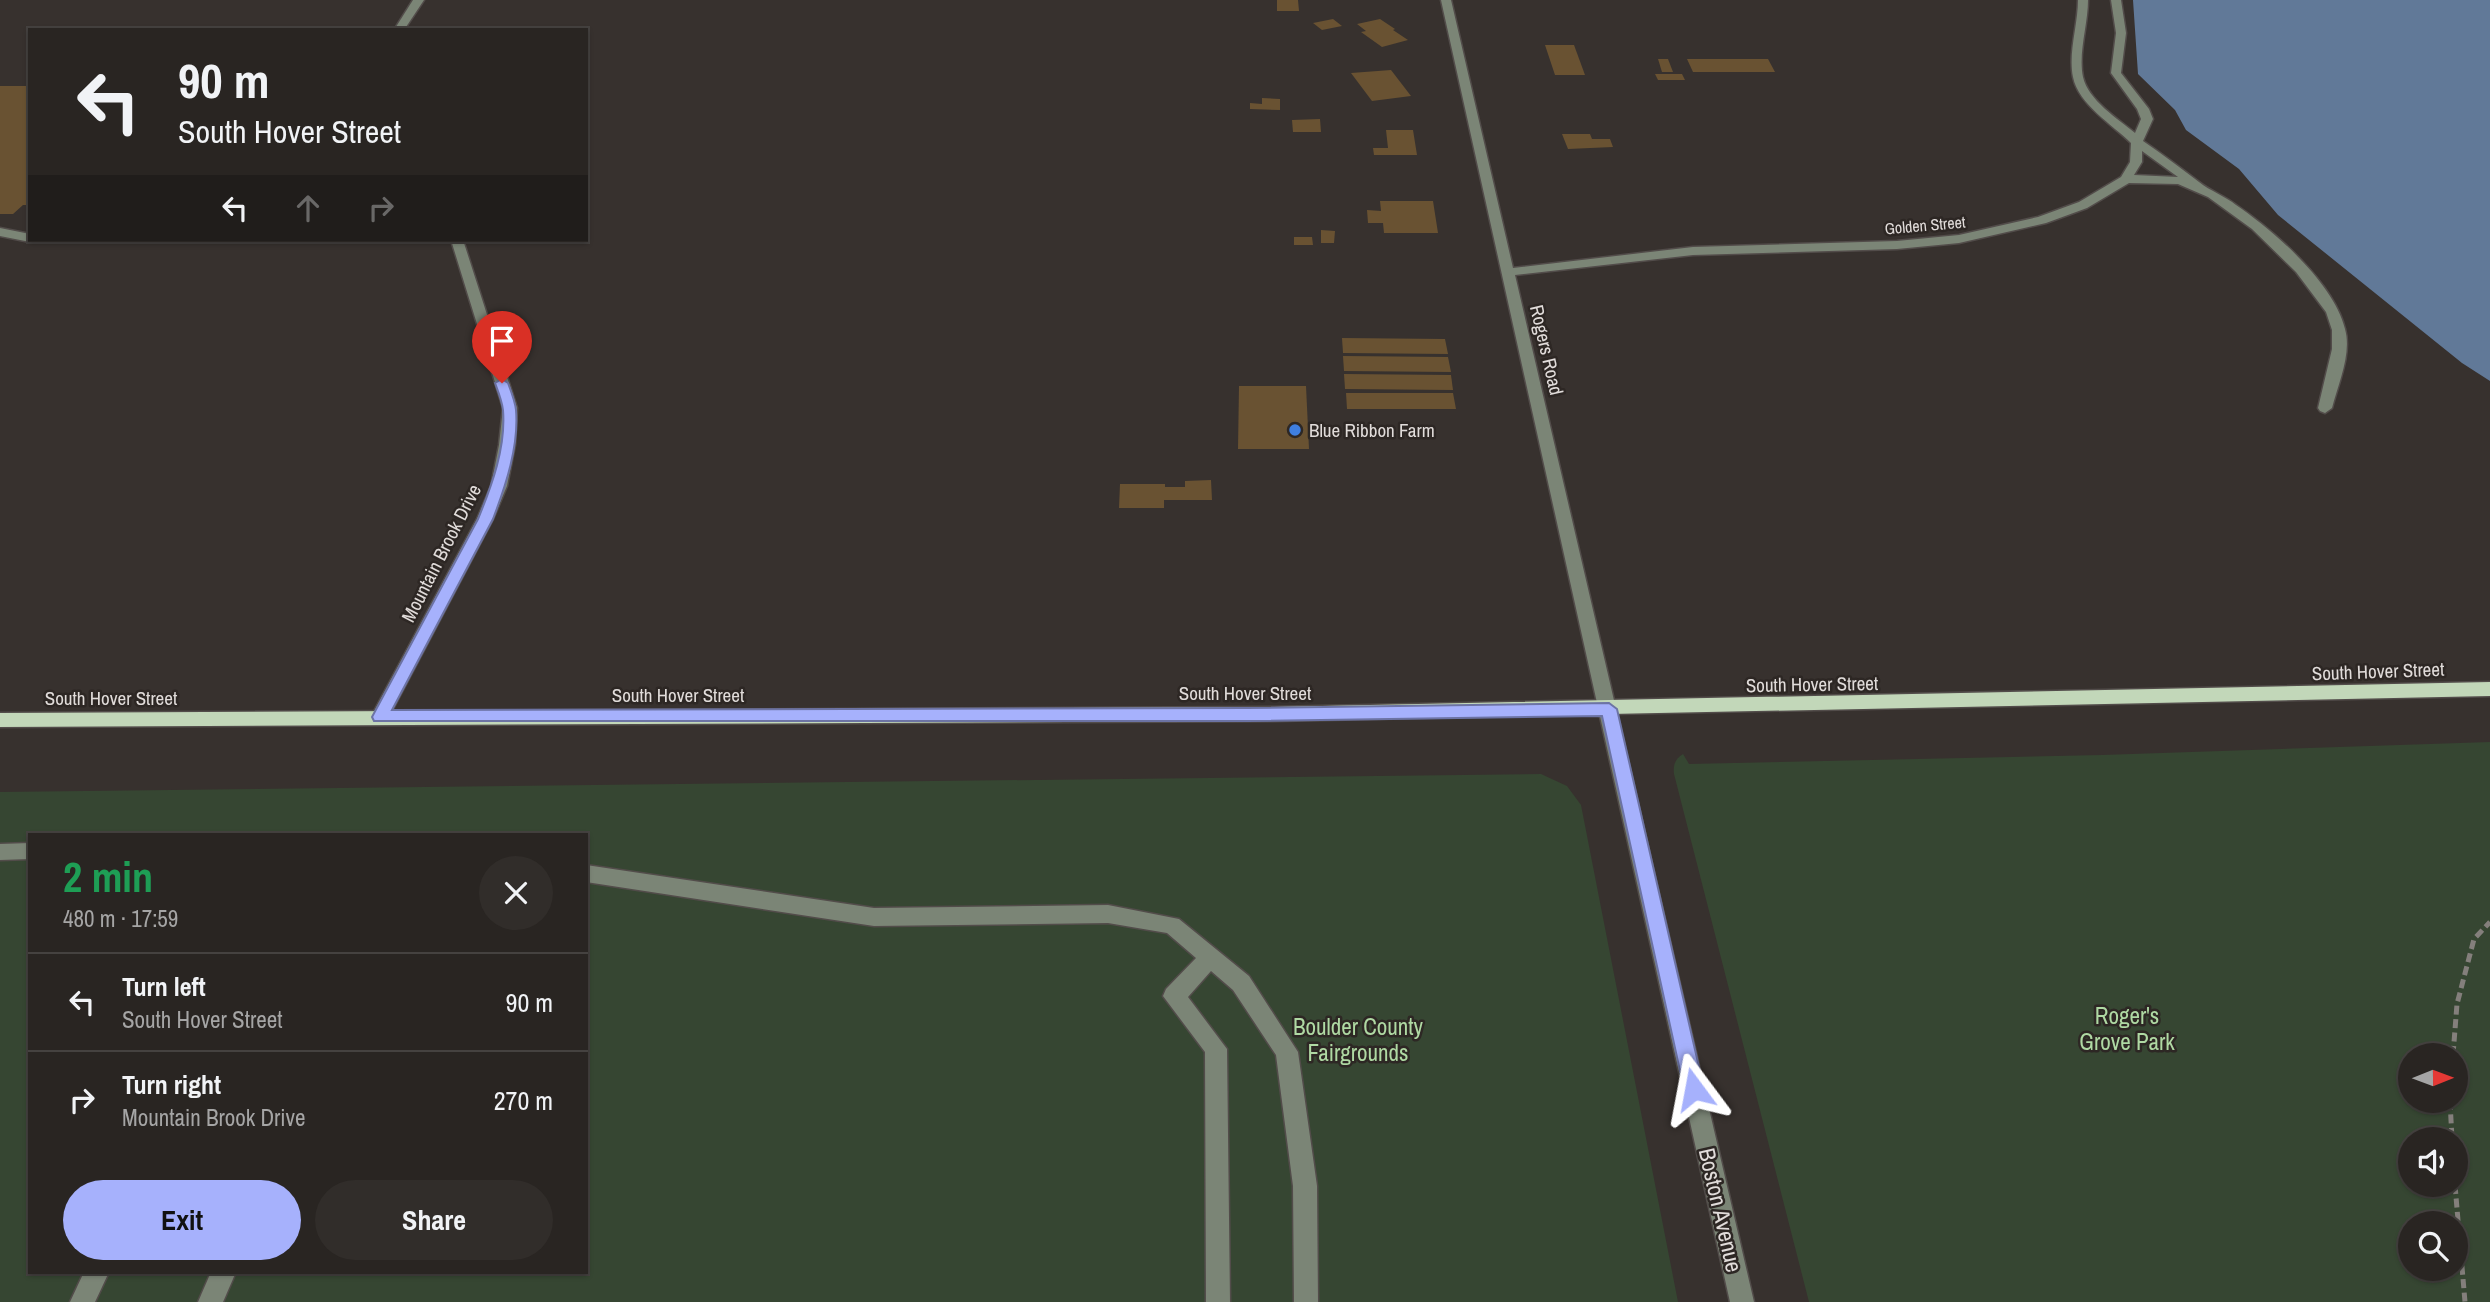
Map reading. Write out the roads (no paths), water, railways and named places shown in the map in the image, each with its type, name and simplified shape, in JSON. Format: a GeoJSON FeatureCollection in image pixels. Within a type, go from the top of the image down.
{"type":"FeatureCollection","features":[{"type":"Feature","properties":{"kind":"main road","name":"South Hover Street"},"geometry":{"type":"LineString","coordinates":[[0,720],[1260,714],[2490,689]]}},
{"type":"Feature","properties":{"kind":"street"},"geometry":{"type":"LineString","coordinates":[[400,28],[419,0]]}},
{"type":"Feature","properties":{"kind":"street","name":"Rogers Road"},"geometry":{"type":"LineString","coordinates":[[1446,0],[1609,709]]}},
{"type":"Feature","properties":{"kind":"street"},"geometry":{"type":"LineString","coordinates":[[2083,0],[2078,66],[2080,84],[2137,142],[2242,214],[2290,258],[2333,312],[2339,329],[2340,345],[2325,408]]}},
{"type":"Feature","properties":{"kind":"street"},"geometry":{"type":"LineString","coordinates":[[2116,0],[2121,33],[2116,73],[2143,110],[2147,120],[2137,142],[2136,162],[2126,179],[2174,180],[2204,190]]}},
{"type":"Feature","properties":{"kind":"street","name":"Golden Street"},"geometry":{"type":"LineString","coordinates":[[1510,272],[1693,250],[1897,245],[1959,239],[2067,212],[2126,179]]}},
{"type":"Feature","properties":{"kind":"street"},"geometry":{"type":"LineString","coordinates":[[0,232],[28,238]]}},
{"type":"Feature","properties":{"kind":"street","name":"Mountain Brook Drive"},"geometry":{"type":"LineString","coordinates":[[380,717],[485,519],[499,486],[507,444],[510,408],[458,242]]}},
{"type":"Feature","properties":{"kind":"street","name":"Boston Avenue"},"geometry":{"type":"LineString","coordinates":[[1609,709],[1742,1302]]}},
{"type":"Feature","properties":{"kind":"street"},"geometry":{"type":"LineString","coordinates":[[0,852],[28,852]]}},
{"type":"Feature","properties":{"kind":"street"},"geometry":{"type":"LineString","coordinates":[[588,873],[874,917],[1108,914],[1172,925],[1241,983],[1287,1052],[1306,1186],[1306,1302]]}},
{"type":"Feature","properties":{"kind":"street"},"geometry":{"type":"LineString","coordinates":[[1211,957],[1174,996],[1216,1049],[1218,1302]]}},
{"type":"Feature","properties":{"kind":"street"},"geometry":{"type":"LineString","coordinates":[[82,1302],[96,1274]]}},
{"type":"Feature","properties":{"kind":"street"},"geometry":{"type":"LineString","coordinates":[[210,1302],[223,1274]]}},
{"type":"Feature","properties":{"kind":"water"},"geometry":{"type":"Polygon","coordinates":[[[2133,0],[2490,0],[2490,381],[2462,363],[2278,215],[2239,169],[2186,130],[2175,110],[2138,74],[2133,0]]]}},
{"type":"Feature","properties":{"kind":"place","name":"Blue Ribbon Farm"},"geometry":{"type":"Point","coordinates":[1295,430]}},
{"type":"Feature","properties":{"kind":"park label","name":"Roger's Grove Park"},"geometry":{"type":"Point","coordinates":[2127,1028]}},
{"type":"Feature","properties":{"kind":"park label","name":"Boulder County Fairgrounds"},"geometry":{"type":"Point","coordinates":[1358,1039]}}]}
